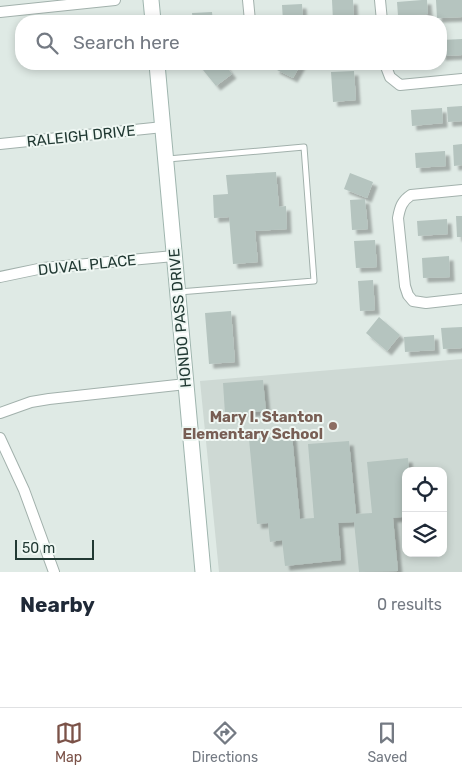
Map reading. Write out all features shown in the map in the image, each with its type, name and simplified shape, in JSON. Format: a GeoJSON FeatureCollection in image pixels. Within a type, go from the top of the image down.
{"type":"FeatureCollection","features":[{"type":"Feature","properties":{"kind":"main road"},"geometry":{"type":"LineString","coordinates":[[151,0],[152,15]]}},
{"type":"Feature","properties":{"kind":"main road","name":"HONDO PASS DRIVE"},"geometry":{"type":"LineString","coordinates":[[157,70],[203,572]]}},
{"type":"Feature","properties":{"kind":"street"},"geometry":{"type":"LineString","coordinates":[[0,12],[115,0]]}},
{"type":"Feature","properties":{"kind":"street"},"geometry":{"type":"LineString","coordinates":[[248,0],[249,15]]}},
{"type":"Feature","properties":{"kind":"street"},"geometry":{"type":"LineString","coordinates":[[380,0],[381,15]]}},
{"type":"Feature","properties":{"kind":"street"},"geometry":{"type":"LineString","coordinates":[[387,70],[390,77],[400,85],[462,79]]}},
{"type":"Feature","properties":{"kind":"street","name":"RALEIGH DRIVE"},"geometry":{"type":"LineString","coordinates":[[0,144],[162,127]]}},
{"type":"Feature","properties":{"kind":"street"},"geometry":{"type":"LineString","coordinates":[[462,190],[411,195],[404,200],[398,218],[405,286],[408,295],[413,301],[426,303],[462,299]]}},
{"type":"Feature","properties":{"kind":"street","name":"DUVAL PLACE"},"geometry":{"type":"LineString","coordinates":[[0,277],[43,268],[174,256]]}},
{"type":"Feature","properties":{"kind":"street"},"geometry":{"type":"LineString","coordinates":[[0,413],[31,402],[49,399],[186,384]]}},
{"type":"Feature","properties":{"kind":"street"},"geometry":{"type":"LineString","coordinates":[[0,438],[24,490],[54,572]]}},
{"type":"Feature","properties":{"kind":"lane"},"geometry":{"type":"LineString","coordinates":[[165,160],[304,146],[314,281],[178,292]]}},
{"type":"Feature","properties":{"kind":"shaded area","name":"Mary I. Stanton Elementary School"},"geometry":{"type":"Polygon","coordinates":[[[462,359],[462,572],[219,572],[200,381],[462,359]]]}},
{"type":"Feature","properties":{"kind":"building"},"geometry":{"type":"Polygon","coordinates":[[[332,0],[353,0],[354,15],[333,15],[332,0]]]}},
{"type":"Feature","properties":{"kind":"building"},"geometry":{"type":"Polygon","coordinates":[[[427,0],[428,14],[398,15],[397,2],[427,0]]]}},
{"type":"Feature","properties":{"kind":"building"},"geometry":{"type":"Polygon","coordinates":[[[436,0],[462,0],[462,17],[447,18],[447,15],[437,15],[436,0]]]}},
{"type":"Feature","properties":{"kind":"building"},"geometry":{"type":"Polygon","coordinates":[[[302,4],[303,15],[283,15],[282,5],[302,4]]]}},
{"type":"Feature","properties":{"kind":"building"},"geometry":{"type":"Polygon","coordinates":[[[212,12],[212,15],[192,15],[192,13],[212,12]]]}},
{"type":"Feature","properties":{"kind":"building"},"geometry":{"type":"Polygon","coordinates":[[[462,39],[462,55],[447,56],[447,40],[462,39]]]}},
{"type":"Feature","properties":{"kind":"building"},"geometry":{"type":"Polygon","coordinates":[[[203,70],[229,70],[232,74],[216,86],[203,70]]]}},
{"type":"Feature","properties":{"kind":"building"},"geometry":{"type":"Polygon","coordinates":[[[277,70],[298,70],[293,78],[277,70]]]}},
{"type":"Feature","properties":{"kind":"building"},"geometry":{"type":"Polygon","coordinates":[[[354,71],[356,100],[333,102],[331,72],[354,71]]]}},
{"type":"Feature","properties":{"kind":"building"},"geometry":{"type":"Polygon","coordinates":[[[462,106],[462,121],[448,122],[447,107],[462,106]]]}},
{"type":"Feature","properties":{"kind":"building"},"geometry":{"type":"Polygon","coordinates":[[[442,108],[443,123],[412,126],[411,110],[442,108]]]}},
{"type":"Feature","properties":{"kind":"building"},"geometry":{"type":"Polygon","coordinates":[[[462,144],[462,165],[454,166],[453,145],[462,144]]]}},
{"type":"Feature","properties":{"kind":"building"},"geometry":{"type":"Polygon","coordinates":[[[445,151],[446,166],[416,168],[415,153],[445,151]]]}},
{"type":"Feature","properties":{"kind":"building"},"geometry":{"type":"Polygon","coordinates":[[[276,172],[279,207],[286,206],[287,229],[255,231],[258,262],[233,264],[229,217],[214,218],[213,195],[228,194],[226,175],[276,172]]]}},
{"type":"Feature","properties":{"kind":"building"},"geometry":{"type":"Polygon","coordinates":[[[350,173],[373,182],[367,198],[344,189],[350,173]]]}},
{"type":"Feature","properties":{"kind":"building"},"geometry":{"type":"Polygon","coordinates":[[[365,199],[368,229],[352,230],[350,200],[365,199]]]}},
{"type":"Feature","properties":{"kind":"building"},"geometry":{"type":"Polygon","coordinates":[[[456,216],[462,216],[462,237],[457,237],[456,216]]]}},
{"type":"Feature","properties":{"kind":"building"},"geometry":{"type":"Polygon","coordinates":[[[447,219],[448,234],[418,236],[417,221],[447,219]]]}},
{"type":"Feature","properties":{"kind":"building"},"geometry":{"type":"Polygon","coordinates":[[[375,240],[377,267],[356,268],[354,241],[375,240]]]}},
{"type":"Feature","properties":{"kind":"building"},"geometry":{"type":"Polygon","coordinates":[[[449,256],[450,277],[423,278],[422,258],[449,256]]]}},
{"type":"Feature","properties":{"kind":"building"},"geometry":{"type":"Polygon","coordinates":[[[373,280],[375,310],[360,311],[358,281],[373,280]]]}},
{"type":"Feature","properties":{"kind":"building"},"geometry":{"type":"Polygon","coordinates":[[[231,311],[235,362],[209,364],[205,313],[231,311]]]}},
{"type":"Feature","properties":{"kind":"building"},"geometry":{"type":"Polygon","coordinates":[[[379,317],[400,335],[387,351],[366,333],[379,317]]]}},
{"type":"Feature","properties":{"kind":"building"},"geometry":{"type":"Polygon","coordinates":[[[462,327],[462,348],[443,349],[441,328],[462,327]]]}},
{"type":"Feature","properties":{"kind":"building"},"geometry":{"type":"Polygon","coordinates":[[[434,335],[435,350],[405,352],[404,337],[434,335]]]}},
{"type":"Feature","properties":{"kind":"building"},"geometry":{"type":"Polygon","coordinates":[[[263,380],[266,411],[225,414],[223,383],[263,380]]]}},
{"type":"Feature","properties":{"kind":"building"},"geometry":{"type":"Polygon","coordinates":[[[292,435],[300,519],[314,518],[308,444],[349,441],[356,514],[372,513],[367,462],[408,458],[409,467],[402,467],[402,517],[393,518],[398,571],[359,572],[354,522],[338,523],[341,560],[285,566],[282,540],[270,542],[268,523],[257,524],[249,439],[292,435]]]}},
{"type":"Feature","properties":{"kind":"place","name":"Mary I. Stanton Elementary School"},"geometry":{"type":"Point","coordinates":[333,426]}}]}
